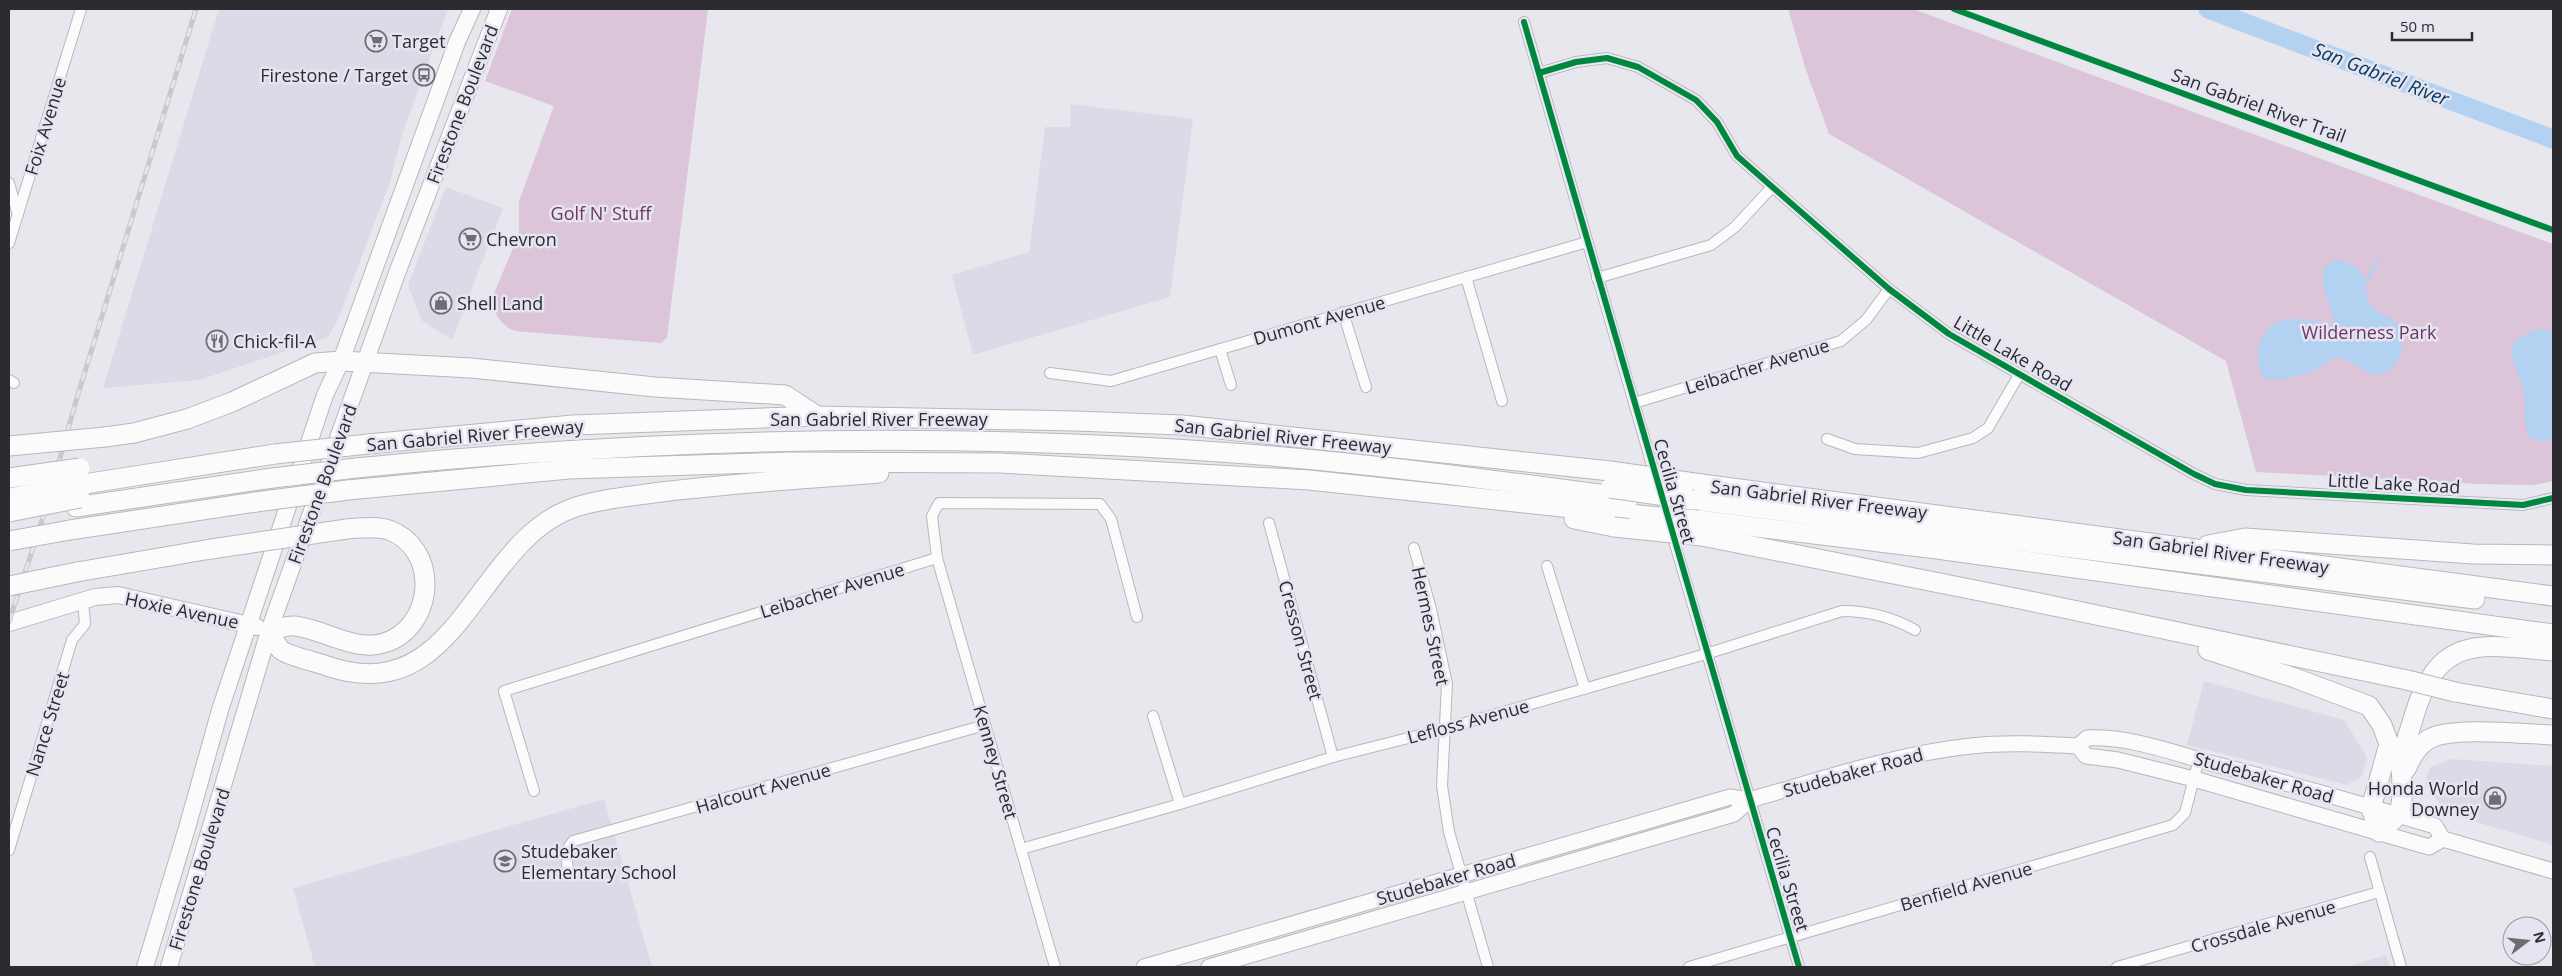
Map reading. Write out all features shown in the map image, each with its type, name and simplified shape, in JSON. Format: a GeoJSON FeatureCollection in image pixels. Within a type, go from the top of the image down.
{"type":"FeatureCollection","features":[{"type":"Feature","properties":{"kind":"highway"},"geometry":{"type":"LineString","coordinates":[[9,446],[134,433],[187,419],[232,402],[315,363],[340,361],[472,368],[655,387],[785,395],[817,416]]}},
{"type":"Feature","properties":{"kind":"highway","name":"San Gabriel River Freeway"},"geometry":{"type":"LineString","coordinates":[[80,489],[125,478],[270,468],[361,458],[573,425],[817,416],[1182,424],[1610,479],[1695,509],[1937,549],[2553,634]]}},
{"type":"Feature","properties":{"kind":"highway"},"geometry":{"type":"LineString","coordinates":[[9,498],[361,458],[679,437],[789,434],[977,434],[1089,437],[1273,448],[1440,465],[1610,479]]}},
{"type":"Feature","properties":{"kind":"highway"},"geometry":{"type":"LineString","coordinates":[[361,458],[778,441],[945,441],[1126,446],[1248,454],[1424,472],[1636,507]]}},
{"type":"Feature","properties":{"kind":"highway","name":"San Gabriel River Freeway"},"geometry":{"type":"LineString","coordinates":[[9,541],[256,502],[348,490],[570,469],[790,462],[1000,463],[1309,480],[1458,496],[1695,509],[2192,548],[2553,596]]}},
{"type":"Feature","properties":{"kind":"highway"},"geometry":{"type":"LineString","coordinates":[[9,586],[77,572],[211,549],[347,529],[370,527],[388,530],[414,546],[424,574],[423,605],[417,617],[402,633],[391,640],[362,646],[294,626],[269,630],[281,650],[336,669],[368,674],[397,669],[418,661],[437,647],[494,574],[528,535],[551,519],[578,506],[630,496],[714,486],[1000,463]]}},
{"type":"Feature","properties":{"kind":"highway"},"geometry":{"type":"LineString","coordinates":[[9,478],[80,489]]}},
{"type":"Feature","properties":{"kind":"highway"},"geometry":{"type":"LineString","coordinates":[[9,512],[80,489]]}},
{"type":"Feature","properties":{"kind":"highway"},"geometry":{"type":"LineString","coordinates":[[9,520],[80,489]]}},
{"type":"Feature","properties":{"kind":"highway"},"geometry":{"type":"LineString","coordinates":[[1458,496],[1614,527],[1695,509],[2553,609]]}},
{"type":"Feature","properties":{"kind":"highway"},"geometry":{"type":"LineString","coordinates":[[1695,509],[2121,621],[2407,680],[2454,692],[2553,709]]}},
{"type":"Feature","properties":{"kind":"highway"},"geometry":{"type":"LineString","coordinates":[[2192,548],[2245,538],[2473,554],[2553,555]]}},
{"type":"Feature","properties":{"kind":"highway"},"geometry":{"type":"LineString","coordinates":[[2121,621],[2295,678],[2369,706],[2382,725],[2389,744],[2372,808],[2379,832],[2398,815],[2403,777],[2413,752],[2431,738],[2450,734],[2471,733],[2553,734]]}},
{"type":"Feature","properties":{"kind":"highway"},"geometry":{"type":"LineString","coordinates":[[2403,777],[2401,763],[2417,708],[2432,674],[2443,661],[2460,651],[2485,645],[2553,651]]}},
{"type":"Feature","properties":{"kind":"main road","name":"Firestone Boulevard"},"geometry":{"type":"LineString","coordinates":[[145,967],[247,624],[325,395],[340,361],[454,50],[472,9]]}},
{"type":"Feature","properties":{"kind":"main road","name":"Firestone Boulevard"},"geometry":{"type":"LineString","coordinates":[[169,967],[269,630],[397,273],[494,12]]}},
{"type":"Feature","properties":{"kind":"main road","name":"Hoxie Avenue"},"geometry":{"type":"LineString","coordinates":[[9,623],[83,600],[118,595],[269,630]]}},
{"type":"Feature","properties":{"kind":"main road","name":"Studebaker Road"},"geometry":{"type":"LineString","coordinates":[[1144,967],[1730,797],[1749,800],[1889,761],[1932,752],[2001,744],[2078,746],[2087,738],[2168,750],[2398,815],[2435,826],[2443,839],[2553,871]]}},
{"type":"Feature","properties":{"kind":"main road","name":"Studebaker Road"},"geometry":{"type":"LineString","coordinates":[[2078,746],[2086,756],[2118,760],[2194,779],[2429,847],[2443,839]]}},
{"type":"Feature","properties":{"kind":"main road","name":"Studebaker Road"},"geometry":{"type":"LineString","coordinates":[[1209,967],[1734,814],[1749,800]]}},
{"type":"Feature","properties":{"kind":"main road"},"geometry":{"type":"LineString","coordinates":[[160,919],[182,926]]}},
{"type":"Feature","properties":{"kind":"street","name":"Foix Avenue"},"geometry":{"type":"LineString","coordinates":[[9,243],[81,9]]}},
{"type":"Feature","properties":{"kind":"street","name":"Cecilia Street"},"geometry":{"type":"LineString","coordinates":[[1524,22],[1706,654],[1799,967]]}},
{"type":"Feature","properties":{"kind":"street","name":"Little Lake Road"},"geometry":{"type":"LineString","coordinates":[[1539,73],[1576,62],[1607,58],[1638,67],[1696,100],[1717,122],[1737,156],[1889,289],[1949,334],[2215,484],[2265,491],[2523,504],[2553,498]]}},
{"type":"Feature","properties":{"kind":"street"},"geometry":{"type":"LineString","coordinates":[[9,182],[18,216]]}},
{"type":"Feature","properties":{"kind":"street"},"geometry":{"type":"LineString","coordinates":[[1597,278],[1711,245],[1735,227],[1772,186]]}},
{"type":"Feature","properties":{"kind":"street","name":"Dumont Avenue"},"geometry":{"type":"LineString","coordinates":[[1050,373],[1112,381],[1587,242]]}},
{"type":"Feature","properties":{"kind":"street"},"geometry":{"type":"LineString","coordinates":[[1466,277],[1502,401]]}},
{"type":"Feature","properties":{"kind":"street","name":"Leibacher Avenue"},"geometry":{"type":"LineString","coordinates":[[1634,404],[1841,341],[1866,320],[1889,289]]}},
{"type":"Feature","properties":{"kind":"street"},"geometry":{"type":"LineString","coordinates":[[1343,312],[1366,387]]}},
{"type":"Feature","properties":{"kind":"street"},"geometry":{"type":"LineString","coordinates":[[1220,349],[1231,385]]}},
{"type":"Feature","properties":{"kind":"street"},"geometry":{"type":"LineString","coordinates":[[1827,438],[1855,449],[1918,453],[1973,438],[1988,428],[2019,375]]}},
{"type":"Feature","properties":{"kind":"street"},"geometry":{"type":"LineString","coordinates":[[937,558],[932,516],[940,503],[1100,504],[1111,519],[1137,616]]}},
{"type":"Feature","properties":{"kind":"street","name":"Cresson Street"},"geometry":{"type":"LineString","coordinates":[[1269,522],[1333,757]]}},
{"type":"Feature","properties":{"kind":"street","name":"Hermes Street"},"geometry":{"type":"LineString","coordinates":[[1414,548],[1431,609],[1447,684],[1442,786],[1448,832],[1488,967]]}},
{"type":"Feature","properties":{"kind":"street","name":"Leibacher Avenue"},"geometry":{"type":"LineString","coordinates":[[534,790],[504,691],[937,558]]}},
{"type":"Feature","properties":{"kind":"street","name":"Kenney Street"},"geometry":{"type":"LineString","coordinates":[[937,558],[1055,967]]}},
{"type":"Feature","properties":{"kind":"street"},"geometry":{"type":"LineString","coordinates":[[1547,566],[1585,689]]}},
{"type":"Feature","properties":{"kind":"street","name":"Nance Street"},"geometry":{"type":"LineString","coordinates":[[9,850],[72,640],[85,624],[83,600]]}},
{"type":"Feature","properties":{"kind":"street","name":"Lefloss Avenue"},"geometry":{"type":"LineString","coordinates":[[1021,849],[1180,804],[1333,757],[1444,729],[1706,654],[1842,611],[1859,611],[1896,619],[1915,630]]}},
{"type":"Feature","properties":{"kind":"street"},"geometry":{"type":"LineString","coordinates":[[1153,716],[1180,804]]}},
{"type":"Feature","properties":{"kind":"street","name":"Halcourt Avenue"},"geometry":{"type":"LineString","coordinates":[[568,871],[566,851],[572,841],[985,725]]}},
{"type":"Feature","properties":{"kind":"street","name":"Benfield Avenue"},"geometry":{"type":"LineString","coordinates":[[1689,967],[2173,825],[2185,813],[2199,759]]}},
{"type":"Feature","properties":{"kind":"street"},"geometry":{"type":"LineString","coordinates":[[2370,857],[2401,967]]}},
{"type":"Feature","properties":{"kind":"street","name":"Crossdale Avenue"},"geometry":{"type":"LineString","coordinates":[[2117,967],[2379,892]]}},
{"type":"Feature","properties":{"kind":"shaded area"},"geometry":{"type":"Polygon","coordinates":[[[219,9],[448,9],[402,135],[390,182],[339,317],[328,337],[199,380],[103,388],[219,9]]]}},
{"type":"Feature","properties":{"kind":"shaded area"},"geometry":{"type":"Polygon","coordinates":[[[1071,104],[1193,119],[1170,297],[973,355],[952,275],[1029,252],[1045,127],[1070,127],[1071,104]]]}},
{"type":"Feature","properties":{"kind":"shaded area"},"geometry":{"type":"Polygon","coordinates":[[[446,187],[503,208],[452,340],[422,321],[408,285],[446,187]]]}},
{"type":"Feature","properties":{"kind":"shaded area"},"geometry":{"type":"Polygon","coordinates":[[[2204,681],[2344,720],[2367,757],[2362,776],[2347,785],[2187,745],[2204,681]]]}},
{"type":"Feature","properties":{"kind":"shaded area","name":"Honda World Downey"},"geometry":{"type":"Polygon","coordinates":[[[2452,759],[2553,766],[2553,845],[2446,813],[2425,783],[2430,767],[2452,759]]]}},
{"type":"Feature","properties":{"kind":"shaded area","name":"Studebaker Elementary School"},"geometry":{"type":"Polygon","coordinates":[[[604,799],[652,967],[315,967],[293,888],[604,799]]]}},
{"type":"Feature","properties":{"kind":"shaded area"},"geometry":{"type":"Polygon","coordinates":[[[2386,955],[2390,967],[2346,967],[2386,955]]]}},
{"type":"Feature","properties":{"kind":"green space","name":"Golf N' Stuff"},"geometry":{"type":"Polygon","coordinates":[[[512,9],[708,9],[667,338],[661,343],[515,331],[498,318],[492,298],[519,234],[519,201],[554,106],[485,81],[512,9]]]}},
{"type":"Feature","properties":{"kind":"green space","name":"Wilderness Park"},"geometry":{"type":"Polygon","coordinates":[[[1788,9],[1913,9],[2553,244],[2553,481],[2534,485],[2479,484],[2256,472],[2226,361],[1829,134],[1806,70],[1788,9]]]}},
{"type":"Feature","properties":{"kind":"water"},"geometry":{"type":"Polygon","coordinates":[[[2336,260],[2349,263],[2357,268],[2362,274],[2367,295],[2374,308],[2399,325],[2402,344],[2401,354],[2397,362],[2389,371],[2373,374],[2350,362],[2336,358],[2305,374],[2277,379],[2264,379],[2258,359],[2258,349],[2265,332],[2272,325],[2281,321],[2296,319],[2323,323],[2326,327],[2334,321],[2322,281],[2325,266],[2336,260]]]}},
{"type":"Feature","properties":{"kind":"water"},"geometry":{"type":"Polygon","coordinates":[[[2539,329],[2553,331],[2553,440],[2547,441],[2529,437],[2525,420],[2523,390],[2511,355],[2516,341],[2524,335],[2539,329]]]}},
{"type":"Feature","properties":{"kind":"waterway","name":"San Gabriel River"},"geometry":{"type":"LineString","coordinates":[[2208,9],[2553,139]]}},
{"type":"Feature","properties":{"kind":"waterway"},"geometry":{"type":"LineString","coordinates":[[2366,282],[2378,260]]}},
{"type":"Feature","properties":{"kind":"railway"},"geometry":{"type":"LineString","coordinates":[[9,622],[45,511],[76,401],[196,9]]}},
{"type":"Feature","properties":{"kind":"cycle path","name":"San Gabriel River Trail"},"geometry":{"type":"LineString","coordinates":[[1954,9],[2553,230]]}},
{"type":"Feature","properties":{"kind":"cycle path"},"geometry":{"type":"LineString","coordinates":[[1524,22],[1799,967]]}},
{"type":"Feature","properties":{"kind":"cycle path"},"geometry":{"type":"LineString","coordinates":[[1539,73],[1576,62],[1607,58],[1638,67],[1696,100],[1717,122],[1737,156],[1889,289],[1949,334],[2194,474],[2215,484],[2246,490],[2523,505],[2553,498]]}},
{"type":"Feature","properties":{"kind":"place","name":"Target"},"geometry":{"type":"Point","coordinates":[376,41]}},
{"type":"Feature","properties":{"kind":"place","name":"Firestone / Target"},"geometry":{"type":"Point","coordinates":[424,75]}},
{"type":"Feature","properties":{"kind":"place","name":"Chevron"},"geometry":{"type":"Point","coordinates":[470,239]}},
{"type":"Feature","properties":{"kind":"place","name":"Shell Land"},"geometry":{"type":"Point","coordinates":[441,303]}},
{"type":"Feature","properties":{"kind":"place","name":"Chick-fil-A"},"geometry":{"type":"Point","coordinates":[217,341]}},
{"type":"Feature","properties":{"kind":"place","name":"Honda World Downey"},"geometry":{"type":"Point","coordinates":[2495,798]}},
{"type":"Feature","properties":{"kind":"place","name":"Studebaker Elementary School"},"geometry":{"type":"Point","coordinates":[505,861]}}]}
